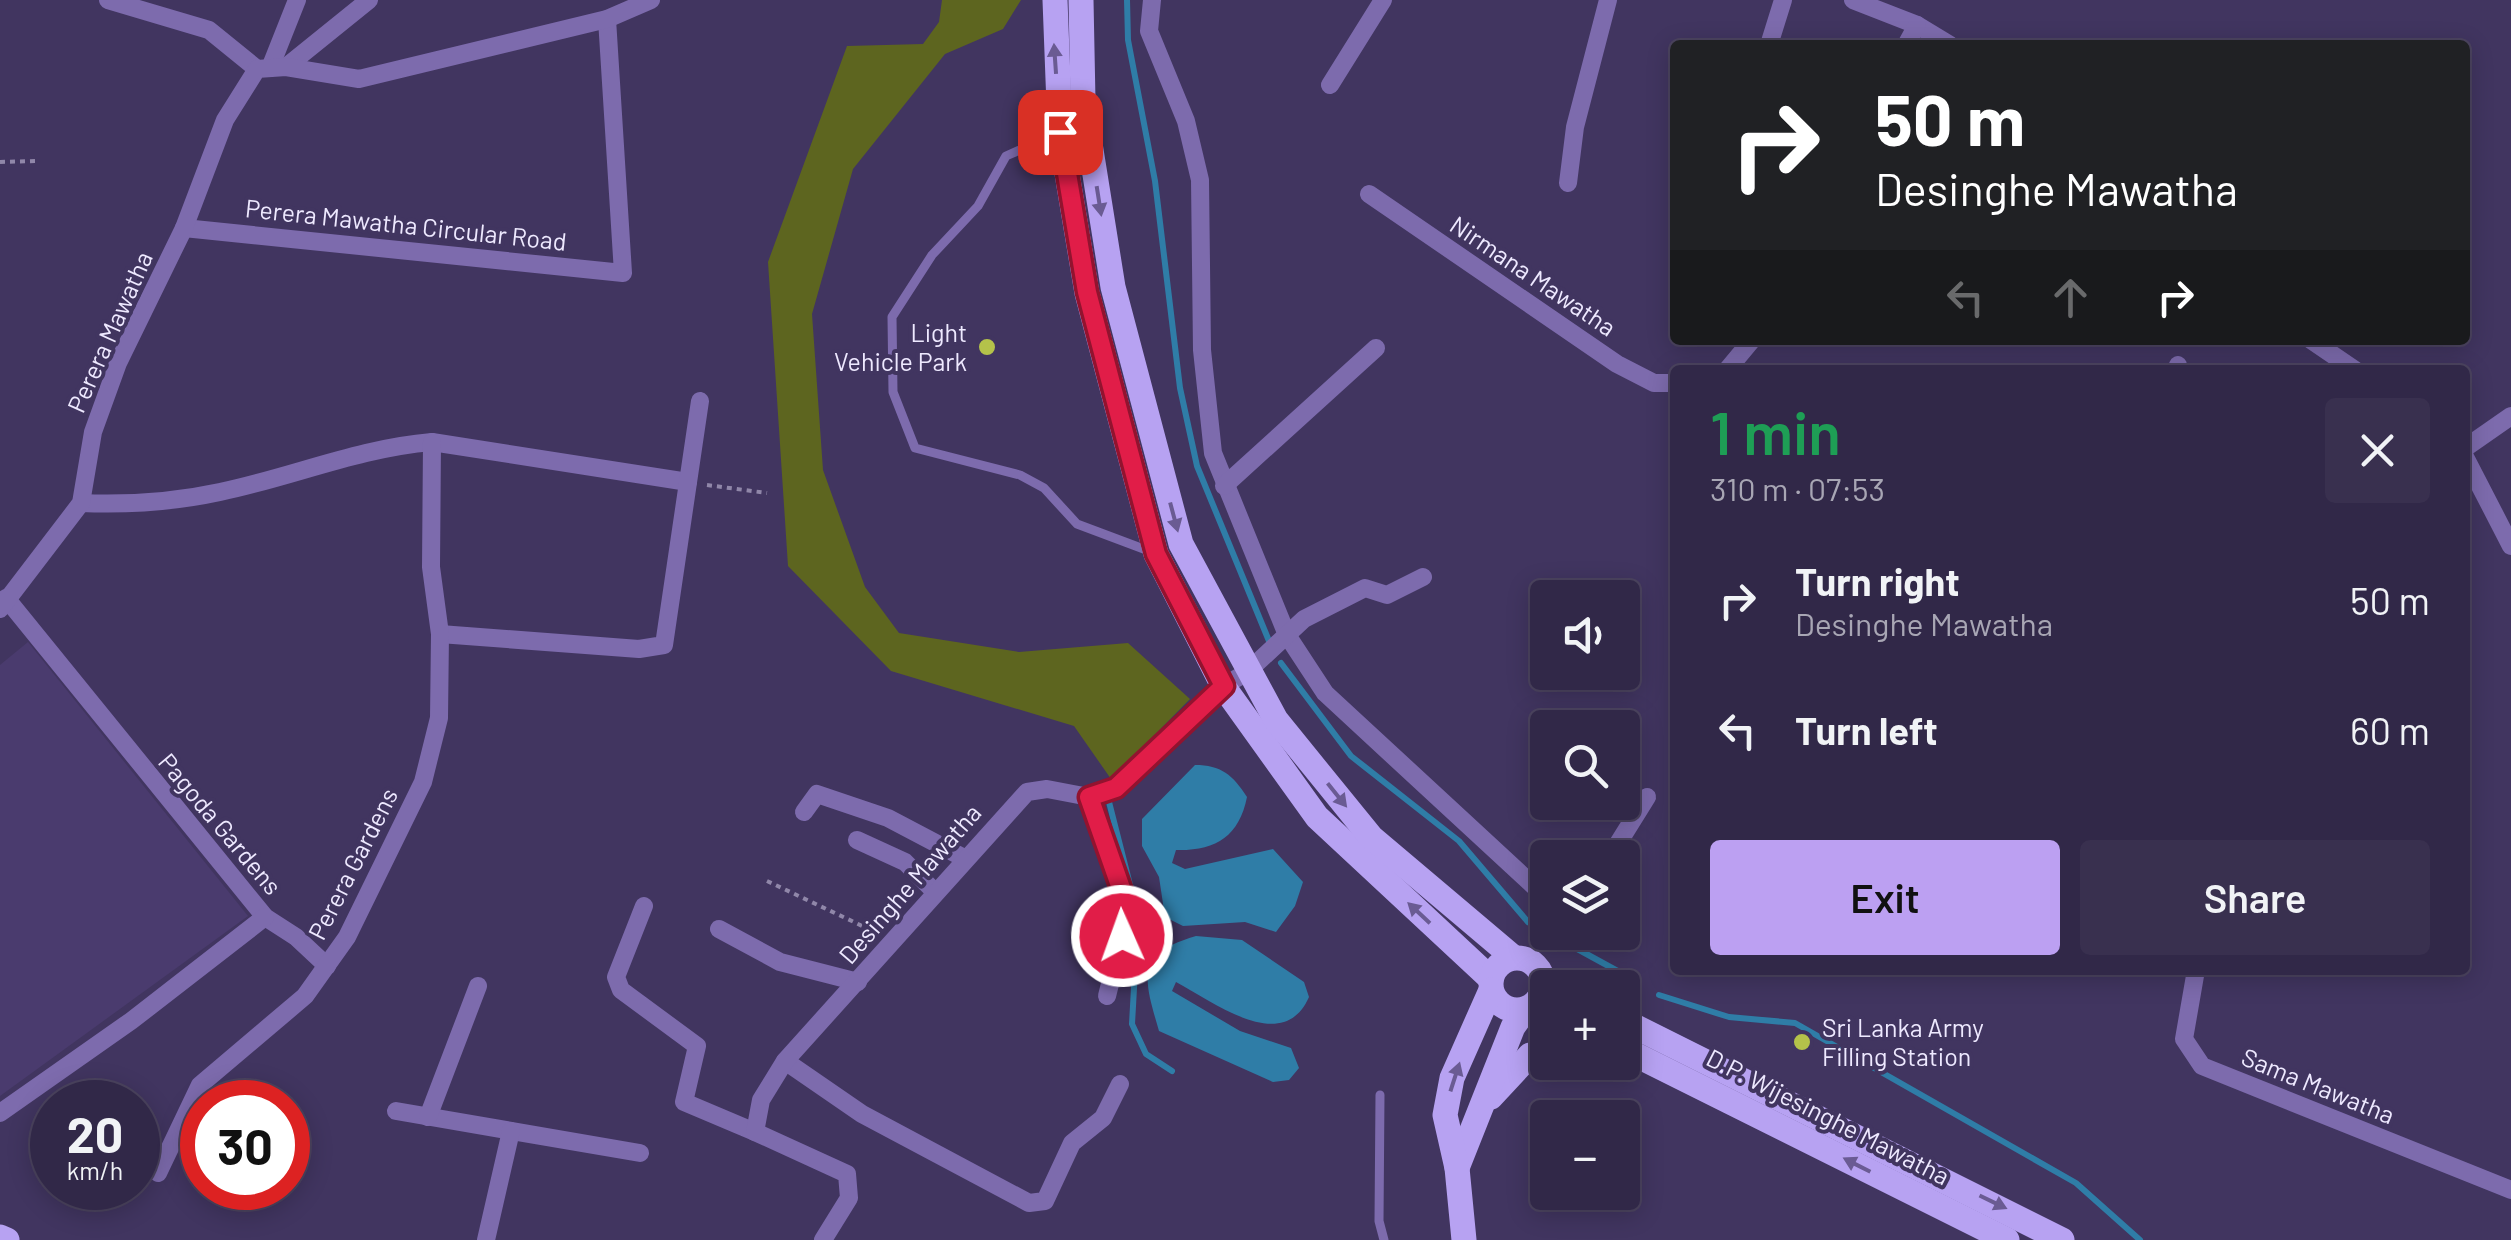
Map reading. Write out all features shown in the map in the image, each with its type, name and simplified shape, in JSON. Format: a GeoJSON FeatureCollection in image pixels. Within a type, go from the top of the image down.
{"type":"FeatureCollection","features":[{"type":"Feature","properties":{"kind":"main road"},"geometry":{"type":"LineString","coordinates":[[1055,0],[1060,132],[1087,292],[1156,554],[1224,686],[1317,817],[1491,984],[1501,1005],[1530,1007]]}},
{"type":"Feature","properties":{"kind":"main road"},"geometry":{"type":"LineString","coordinates":[[1081,0],[1083,100],[1112,287],[1181,544],[1246,673],[1276,720],[1371,837],[1514,957],[1530,960],[1539,970]]}},
{"type":"Feature","properties":{"kind":"main road"},"geometry":{"type":"LineString","coordinates":[[1464,1240],[1458,1168],[1449,1148],[1449,1096],[1498,964],[1514,957]]}},
{"type":"Feature","properties":{"kind":"main road"},"geometry":{"type":"LineString","coordinates":[[1458,1168],[1512,1027],[1530,1013]]}},
{"type":"Feature","properties":{"kind":"main road","name":"D.P. Wijesinghe Mawatha"},"geometry":{"type":"LineString","coordinates":[[1640,1029],[2062,1240]]}},
{"type":"Feature","properties":{"kind":"main road"},"geometry":{"type":"LineString","coordinates":[[1483,1105],[1530,1055]]}},
{"type":"Feature","properties":{"kind":"main road","name":"D.P. Wijesinghe Mawatha"},"geometry":{"type":"LineString","coordinates":[[1640,1057],[2007,1240]]}},
{"type":"Feature","properties":{"kind":"main road"},"geometry":{"type":"LineString","coordinates":[[0,1238],[8,1240]]}},
{"type":"Feature","properties":{"kind":"street"},"geometry":{"type":"LineString","coordinates":[[108,0],[209,30],[271,68],[359,79],[607,19],[651,0]]}},
{"type":"Feature","properties":{"kind":"street"},"geometry":{"type":"LineString","coordinates":[[271,68],[369,0]]}},
{"type":"Feature","properties":{"kind":"street"},"geometry":{"type":"LineString","coordinates":[[1152,0],[1150,30],[1186,121],[1200,180],[1202,350],[1214,453],[1286,634],[1324,692],[1530,883]]}},
{"type":"Feature","properties":{"kind":"street"},"geometry":{"type":"LineString","coordinates":[[1330,85],[1383,0]]}},
{"type":"Feature","properties":{"kind":"street"},"geometry":{"type":"LineString","coordinates":[[1568,183],[1575,127],[1608,0]]}},
{"type":"Feature","properties":{"kind":"street"},"geometry":{"type":"LineString","coordinates":[[1771,40],[1784,0]]}},
{"type":"Feature","properties":{"kind":"street"},"geometry":{"type":"LineString","coordinates":[[1853,0],[1883,5],[1942,40]]}},
{"type":"Feature","properties":{"kind":"street"},"geometry":{"type":"LineString","coordinates":[[271,68],[292,2]]}},
{"type":"Feature","properties":{"kind":"street","name":"Perera Mawatha Circular Road"},"geometry":{"type":"LineString","coordinates":[[184,228],[624,273],[607,19]]}},
{"type":"Feature","properties":{"kind":"street"},"geometry":{"type":"LineString","coordinates":[[1908,40],[1916,25]]}},
{"type":"Feature","properties":{"kind":"street","name":"Perera Mawatha"},"geometry":{"type":"LineString","coordinates":[[82,504],[93,432],[118,364],[184,228],[225,120],[271,68]]}},
{"type":"Feature","properties":{"kind":"street","name":"Nirmana Mawatha"},"geometry":{"type":"LineString","coordinates":[[1369,194],[1617,364],[1654,383],[1670,383]]}},
{"type":"Feature","properties":{"kind":"street"},"geometry":{"type":"LineString","coordinates":[[1731,365],[1748,345]]}},
{"type":"Feature","properties":{"kind":"street"},"geometry":{"type":"LineString","coordinates":[[2318,345],[2348,365]]}},
{"type":"Feature","properties":{"kind":"street"},"geometry":{"type":"LineString","coordinates":[[1224,486],[1376,348]]}},
{"type":"Feature","properties":{"kind":"street"},"geometry":{"type":"LineString","coordinates":[[440,634],[639,648],[664,646],[700,400]]}},
{"type":"Feature","properties":{"kind":"street"},"geometry":{"type":"LineString","coordinates":[[2470,445],[2511,416]]}},
{"type":"Feature","properties":{"kind":"street"},"geometry":{"type":"LineString","coordinates":[[3,603],[82,504],[141,505],[220,492],[392,446],[432,442],[688,482]]}},
{"type":"Feature","properties":{"kind":"street","name":"Perera Gardens"},"geometry":{"type":"LineString","coordinates":[[160,1168],[200,1085],[305,996],[348,937],[423,782],[440,718],[440,634],[431,567],[432,442]]}},
{"type":"Feature","properties":{"kind":"street"},"geometry":{"type":"LineString","coordinates":[[2470,467],[2511,546]]}},
{"type":"Feature","properties":{"kind":"street"},"geometry":{"type":"LineString","coordinates":[[1107,996],[1122,936],[1123,894],[1089,797],[1116,788],[1224,686],[1246,673],[1304,619],[1365,588],[1387,595],[1423,577]]}},
{"type":"Feature","properties":{"kind":"street","name":"Pagoda Gardens"},"geometry":{"type":"LineString","coordinates":[[0,1112],[131,1021],[265,918],[3,603]]}},
{"type":"Feature","properties":{"kind":"street","name":"Desinghe Mawatha"},"geometry":{"type":"LineString","coordinates":[[755,1132],[761,1100],[785,1061],[1027,792],[1047,789],[1089,797]]}},
{"type":"Feature","properties":{"kind":"street"},"geometry":{"type":"LineString","coordinates":[[804,812],[817,794],[888,818],[964,858]]}},
{"type":"Feature","properties":{"kind":"street"},"geometry":{"type":"LineString","coordinates":[[1620,840],[1647,797]]}},
{"type":"Feature","properties":{"kind":"street"},"geometry":{"type":"LineString","coordinates":[[857,840],[905,862],[934,891]]}},
{"type":"Feature","properties":{"kind":"street"},"geometry":{"type":"LineString","coordinates":[[644,906],[616,976],[622,990],[697,1046],[684,1102],[847,1174],[849,1198],[824,1240]]}},
{"type":"Feature","properties":{"kind":"street"},"geometry":{"type":"LineString","coordinates":[[265,918],[296,937],[327,966]]}},
{"type":"Feature","properties":{"kind":"street"},"geometry":{"type":"LineString","coordinates":[[719,928],[780,962],[858,982]]}},
{"type":"Feature","properties":{"kind":"street","name":"Sama Mawatha"},"geometry":{"type":"LineString","coordinates":[[2195,975],[2184,1039],[2202,1066],[2511,1190]]}},
{"type":"Feature","properties":{"kind":"street"},"geometry":{"type":"LineString","coordinates":[[428,1116],[478,986]]}},
{"type":"Feature","properties":{"kind":"street"},"geometry":{"type":"LineString","coordinates":[[785,1061],[862,1114],[1030,1204],[1045,1200],[1072,1143],[1103,1118],[1120,1084]]}},
{"type":"Feature","properties":{"kind":"street"},"geometry":{"type":"LineString","coordinates":[[396,1111],[640,1154]]}},
{"type":"Feature","properties":{"kind":"street"},"geometry":{"type":"LineString","coordinates":[[486,1240],[511,1131]]}},
{"type":"Feature","properties":{"kind":"lane"},"geometry":{"type":"LineString","coordinates":[[1060,132],[1006,156],[978,206],[932,254],[892,317],[892,392],[915,448],[1020,475],[1044,488],[1077,524],[1156,554]]}},
{"type":"Feature","properties":{"kind":"lane"},"geometry":{"type":"LineString","coordinates":[[1380,1095],[1379,1221],[1384,1240]]}},
{"type":"Feature","properties":{"kind":"path"},"geometry":{"type":"LineString","coordinates":[[0,162],[37,162]]}},
{"type":"Feature","properties":{"kind":"path"},"geometry":{"type":"LineString","coordinates":[[688,482],[767,494]]}},
{"type":"Feature","properties":{"kind":"path"},"geometry":{"type":"LineString","coordinates":[[767,881],[893,940]]}},
{"type":"Feature","properties":{"kind":"shaded area"},"geometry":{"type":"Polygon","coordinates":[[[28,642],[248,916],[0,1096],[0,665],[28,642]]]}},
{"type":"Feature","properties":{"kind":"green space"},"geometry":{"type":"Polygon","coordinates":[[[942,0],[1021,0],[1003,29],[945,54],[853,169],[812,314],[823,470],[865,587],[899,633],[1019,652],[1128,643],[1190,699],[1111,779],[1074,726],[891,671],[788,566],[768,262],[847,46],[923,44],[939,22],[942,0]]]}},
{"type":"Feature","properties":{"kind":"water"},"geometry":{"type":"Polygon","coordinates":[[[1195,765],[1226,773],[1247,797],[1231,832],[1202,848],[1176,850],[1172,863],[1185,869],[1273,849],[1303,882],[1295,906],[1276,932],[1245,922],[1183,926],[1165,917],[1159,877],[1142,846],[1142,819],[1195,765]]]}},
{"type":"Feature","properties":{"kind":"water"},"geometry":{"type":"Polygon","coordinates":[[[1196,936],[1242,940],[1304,982],[1309,997],[1297,1014],[1283,1022],[1247,1019],[1176,982],[1172,991],[1240,1031],[1291,1048],[1299,1068],[1289,1080],[1273,1082],[1159,1031],[1148,983],[1153,960],[1176,943],[1196,936]]]}},
{"type":"Feature","properties":{"kind":"waterway"},"geometry":{"type":"LineString","coordinates":[[1127,0],[1128,40],[1155,181],[1180,388],[1197,466],[1269,641]]}},
{"type":"Feature","properties":{"kind":"waterway"},"geometry":{"type":"LineString","coordinates":[[1281,663],[1351,756],[1459,841],[1528,922],[1616,970]]}},
{"type":"Feature","properties":{"kind":"waterway"},"geometry":{"type":"LineString","coordinates":[[1109,802],[1138,916],[1132,1024],[1146,1054],[1172,1071]]}},
{"type":"Feature","properties":{"kind":"waterway"},"geometry":{"type":"LineString","coordinates":[[1659,995],[1729,1017],[1795,1023],[2076,1183],[2140,1240]]}},
{"type":"Feature","properties":{"kind":"place","name":"Light Vehicle Park"},"geometry":{"type":"Point","coordinates":[987,347]}},
{"type":"Feature","properties":{"kind":"place","name":"Sri Lanka Army Filling Station"},"geometry":{"type":"Point","coordinates":[1802,1042]}},
{"type":"Feature","properties":{"kind":"route"},"geometry":{"type":"LineString","coordinates":[[1060,132],[1087,292],[1156,554],[1224,686],[1116,788],[1089,797],[1123,894],[1122,936]]}}]}
